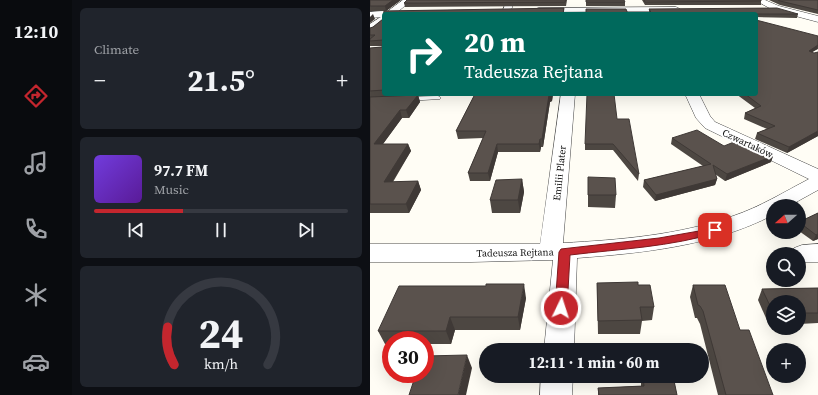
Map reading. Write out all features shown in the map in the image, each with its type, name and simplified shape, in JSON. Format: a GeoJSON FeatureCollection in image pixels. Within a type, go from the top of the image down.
{"type":"FeatureCollection","features":[{"type":"Feature","properties":{"kind":"street"},"geometry":{"type":"LineString","coordinates":[[390,12],[408,0]]}},
{"type":"Feature","properties":{"kind":"street"},"geometry":{"type":"LineString","coordinates":[[507,10],[511,0]]}},
{"type":"Feature","properties":{"kind":"street"},"geometry":{"type":"LineString","coordinates":[[653,0],[657,9]]}},
{"type":"Feature","properties":{"kind":"street"},"geometry":{"type":"LineString","coordinates":[[759,0],[776,8],[818,19]]}},
{"type":"Feature","properties":{"kind":"street"},"geometry":{"type":"LineString","coordinates":[[756,9],[776,8]]}},
{"type":"Feature","properties":{"kind":"street"},"geometry":{"type":"LineString","coordinates":[[530,10],[577,12],[683,9]]}},
{"type":"Feature","properties":{"kind":"street"},"geometry":{"type":"LineString","coordinates":[[400,12],[411,11]]}},
{"type":"Feature","properties":{"kind":"street"},"geometry":{"type":"LineString","coordinates":[[370,15],[382,14]]}},
{"type":"Feature","properties":{"kind":"street"},"geometry":{"type":"LineString","coordinates":[[370,29],[382,20]]}},
{"type":"Feature","properties":{"kind":"street","name":"Emilii Plater"},"geometry":{"type":"LineString","coordinates":[[559,343],[557,252],[568,96]]}},
{"type":"Feature","properties":{"kind":"street","name":"Czwartaków"},"geometry":{"type":"LineString","coordinates":[[693,96],[703,118],[710,125],[816,183]]}},
{"type":"Feature","properties":{"kind":"street","name":"Tadeusza Rejtana"},"geometry":{"type":"LineString","coordinates":[[787,199],[816,183]]}},
{"type":"Feature","properties":{"kind":"street","name":"Tadeusza Rejtana"},"geometry":{"type":"LineString","coordinates":[[370,253],[557,252],[610,248],[700,234],[766,210]]}},
{"type":"Feature","properties":{"kind":"street"},"geometry":{"type":"LineString","coordinates":[[556,395],[557,383]]}},
{"type":"Feature","properties":{"kind":"lane"},"geometry":{"type":"LineString","coordinates":[[396,100],[438,98]]}},
{"type":"Feature","properties":{"kind":"building"},"geometry":{"type":"Polygon","coordinates":[[[370,0],[393,0],[385,6],[370,6],[370,0]]]}},
{"type":"Feature","properties":{"kind":"building"},"geometry":{"type":"Polygon","coordinates":[[[407,0],[566,0],[565,2],[404,3],[407,0]]]}},
{"type":"Feature","properties":{"kind":"building"},"geometry":{"type":"Polygon","coordinates":[[[586,0],[624,0],[625,2],[586,2],[586,0]]]}},
{"type":"Feature","properties":{"kind":"building"},"geometry":{"type":"Polygon","coordinates":[[[644,0],[761,0],[761,1],[645,2],[644,0]]]}},
{"type":"Feature","properties":{"kind":"building"},"geometry":{"type":"Polygon","coordinates":[[[778,0],[818,0],[818,10],[780,1],[778,0]]]}},
{"type":"Feature","properties":{"kind":"building"},"geometry":{"type":"Polygon","coordinates":[[[564,8],[563,12],[384,11],[564,8]]]}},
{"type":"Feature","properties":{"kind":"building"},"geometry":{"type":"Polygon","coordinates":[[[777,8],[798,14],[758,14],[758,12],[651,12],[649,9],[777,8]]]}},
{"type":"Feature","properties":{"kind":"building"},"geometry":{"type":"Polygon","coordinates":[[[586,9],[626,9],[627,12],[586,12],[586,9]]]}},
{"type":"Feature","properties":{"kind":"building"},"geometry":{"type":"Polygon","coordinates":[[[382,20],[382,40],[370,41],[370,39],[375,35],[370,35],[370,28],[382,20]]]}},
{"type":"Feature","properties":{"kind":"building"},"geometry":{"type":"Polygon","coordinates":[[[758,21],[818,36],[818,45],[809,51],[814,53],[818,52],[818,131],[789,147],[757,133],[775,126],[745,113],[761,106],[748,96],[758,96],[758,21]]]}},
{"type":"Feature","properties":{"kind":"building"},"geometry":{"type":"Polygon","coordinates":[[[382,47],[382,90],[370,91],[370,48],[382,47]]]}},
{"type":"Feature","properties":{"kind":"building"},"geometry":{"type":"Polygon","coordinates":[[[417,96],[406,110],[400,110],[374,144],[408,144],[384,182],[418,181],[406,204],[370,204],[370,97],[417,96]]]}},
{"type":"Feature","properties":{"kind":"building"},"geometry":{"type":"Polygon","coordinates":[[[474,96],[549,96],[542,139],[540,139],[539,144],[497,144],[488,173],[468,173],[486,131],[456,131],[474,96]]]}},
{"type":"Feature","properties":{"kind":"building"},"geometry":{"type":"Polygon","coordinates":[[[587,96],[614,96],[617,119],[629,119],[639,174],[613,144],[585,144],[587,96]]]}},
{"type":"Feature","properties":{"kind":"building"},"geometry":{"type":"Polygon","coordinates":[[[697,130],[724,146],[739,140],[773,156],[727,174],[713,165],[717,179],[656,195],[644,180],[711,164],[672,138],[697,130]]]}},
{"type":"Feature","properties":{"kind":"building"},"geometry":{"type":"Polygon","coordinates":[[[588,177],[615,178],[616,195],[588,195],[588,177]]]}},
{"type":"Feature","properties":{"kind":"building"},"geometry":{"type":"Polygon","coordinates":[[[522,179],[518,200],[490,200],[496,180],[522,179]]]}},
{"type":"Feature","properties":{"kind":"building"},"geometry":{"type":"Polygon","coordinates":[[[818,213],[818,234],[816,235],[806,227],[806,219],[818,213]]]}},
{"type":"Feature","properties":{"kind":"building"},"geometry":{"type":"Polygon","coordinates":[[[638,282],[638,285],[650,285],[654,307],[640,307],[642,320],[598,321],[597,283],[638,282]]]}},
{"type":"Feature","properties":{"kind":"building"},"geometry":{"type":"Polygon","coordinates":[[[486,284],[524,284],[518,317],[450,317],[446,331],[378,331],[399,286],[486,286],[486,284]]]}},
{"type":"Feature","properties":{"kind":"building"},"geometry":{"type":"Polygon","coordinates":[[[693,285],[725,285],[740,330],[749,330],[766,376],[766,383],[769,383],[773,395],[726,395],[703,311],[698,305],[693,285]]]}},
{"type":"Feature","properties":{"kind":"building"},"geometry":{"type":"Polygon","coordinates":[[[818,288],[818,313],[806,313],[806,295],[766,295],[766,297],[762,289],[818,288]]]}},
{"type":"Feature","properties":{"kind":"building"},"geometry":{"type":"Polygon","coordinates":[[[467,355],[458,395],[409,395],[413,383],[434,383],[434,356],[467,355]]]}},
{"type":"Feature","properties":{"kind":"building"},"geometry":{"type":"Polygon","coordinates":[[[644,383],[674,383],[677,395],[599,395],[598,388],[644,386],[644,383]]]}},
{"type":"Feature","properties":{"kind":"route"},"geometry":{"type":"LineString","coordinates":[[561,308],[565,252],[610,248],[659,241],[715,230]]}}]}
